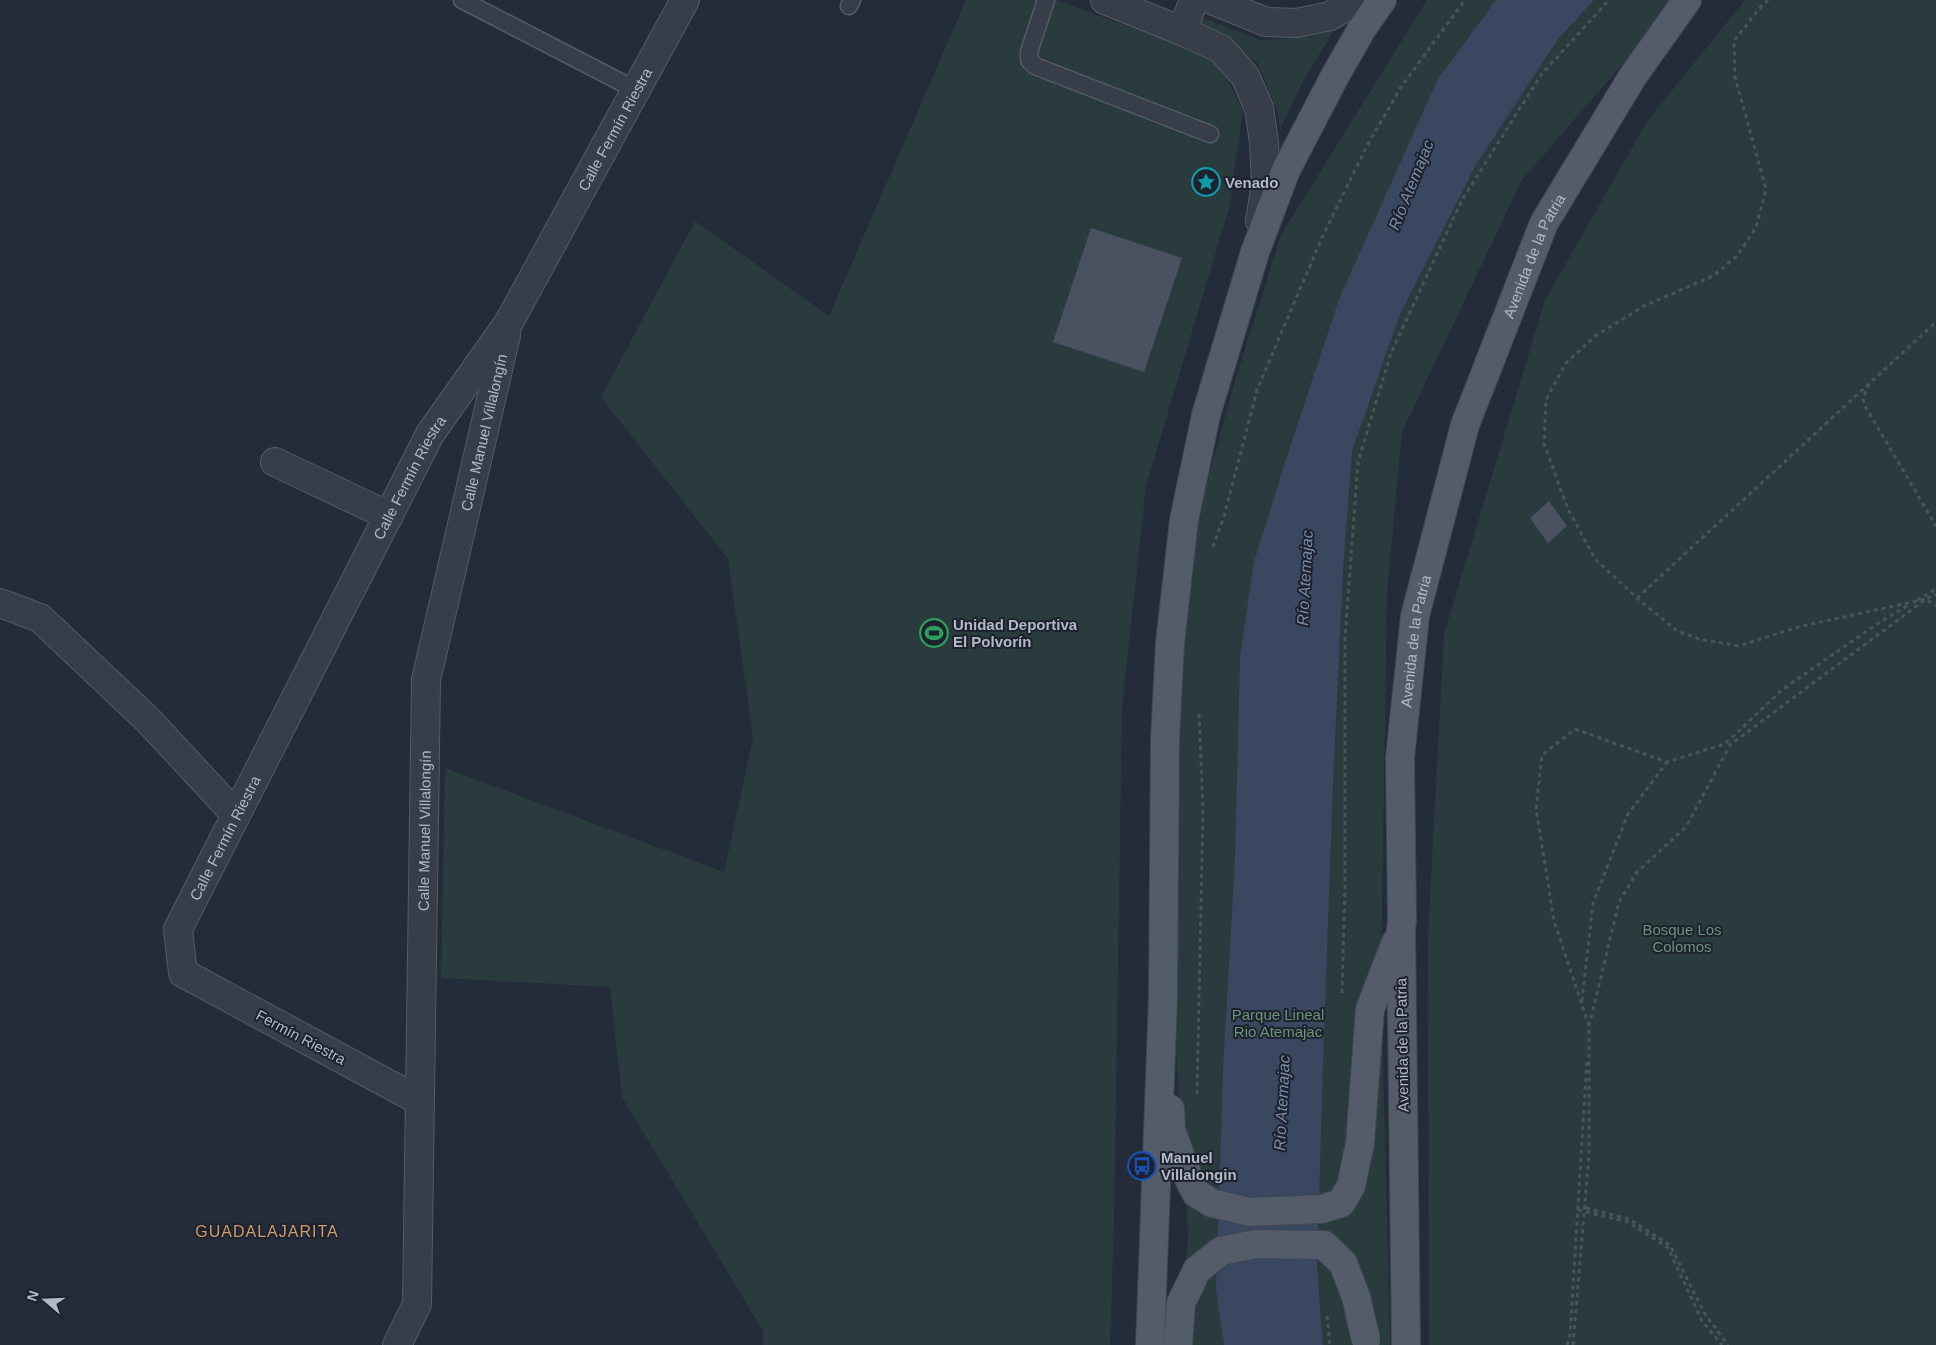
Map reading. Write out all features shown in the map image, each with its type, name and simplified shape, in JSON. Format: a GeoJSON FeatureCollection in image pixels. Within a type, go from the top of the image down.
{"type":"FeatureCollection","features":[{"type":"Feature","properties":{"kind":"main road"},"geometry":{"type":"LineString","coordinates":[[1150,1345],[1163,998],[1165,740],[1170,643],[1182,539],[1206,415],[1255,252],[1286,170],[1336,74],[1363,27],[1382,0]]}},
{"type":"Feature","properties":{"kind":"main road","name":"Avenida de la Patria"},"geometry":{"type":"LineString","coordinates":[[1406,1345],[1400,758],[1415,616],[1465,425],[1544,222],[1633,76],[1687,0]]}},
{"type":"Feature","properties":{"kind":"main road"},"geometry":{"type":"LineString","coordinates":[[1163,998],[1171,1130],[1189,1180],[1196,1193],[1212,1203],[1250,1212],[1322,1210],[1341,1203],[1351,1186],[1360,1143],[1370,1009],[1401,930]]}},
{"type":"Feature","properties":{"kind":"main road"},"geometry":{"type":"LineString","coordinates":[[1178,1345],[1181,1303],[1197,1270],[1221,1251],[1254,1244],[1324,1245],[1342,1263],[1356,1297],[1366,1343]]}},
{"type":"Feature","properties":{"kind":"street","name":"Calle Fermín Riestra"},"geometry":{"type":"LineString","coordinates":[[183,972],[178,929],[430,434],[509,322],[685,0]]}},
{"type":"Feature","properties":{"kind":"street"},"geometry":{"type":"LineString","coordinates":[[1105,0],[1221,49],[1245,76],[1259,108],[1264,142],[1266,183],[1255,252]]}},
{"type":"Feature","properties":{"kind":"street"},"geometry":{"type":"LineString","coordinates":[[1182,31],[1194,0]]}},
{"type":"Feature","properties":{"kind":"street"},"geometry":{"type":"LineString","coordinates":[[1212,0],[1266,22],[1297,23],[1330,16],[1356,0]]}},
{"type":"Feature","properties":{"kind":"street","name":"Calle Manuel Villalongín"},"geometry":{"type":"LineString","coordinates":[[397,1345],[417,1304],[426,680],[509,322]]}},
{"type":"Feature","properties":{"kind":"street"},"geometry":{"type":"LineString","coordinates":[[275,462],[389,516]]}},
{"type":"Feature","properties":{"kind":"street"},"geometry":{"type":"LineString","coordinates":[[0,603],[40,618],[149,721],[236,815]]}},
{"type":"Feature","properties":{"kind":"street","name":"Fermín Riestra"},"geometry":{"type":"LineString","coordinates":[[183,972],[420,1101]]}},
{"type":"Feature","properties":{"kind":"lane"},"geometry":{"type":"LineString","coordinates":[[462,0],[636,90]]}},
{"type":"Feature","properties":{"kind":"lane"},"geometry":{"type":"LineString","coordinates":[[1046,0],[1029,52],[1029,60],[1035,66],[1210,134]]}},
{"type":"Feature","properties":{"kind":"path"},"geometry":{"type":"LineString","coordinates":[[1212,550],[1224,516],[1258,390],[1324,233],[1368,144],[1401,86],[1446,28],[1464,0]]}},
{"type":"Feature","properties":{"kind":"path"},"geometry":{"type":"LineString","coordinates":[[1768,0],[1734,41],[1735,78],[1766,189],[1756,227],[1737,256],[1713,276],[1644,306],[1595,336],[1566,363],[1546,400],[1544,444],[1568,509],[1595,559],[1637,598],[1677,631],[1699,639],[1739,646],[1798,627],[1926,599],[1936,606]]}},
{"type":"Feature","properties":{"kind":"path"},"geometry":{"type":"LineString","coordinates":[[1637,598],[1936,322]]}},
{"type":"Feature","properties":{"kind":"path"},"geometry":{"type":"LineString","coordinates":[[1869,383],[1863,399],[1865,406],[1936,526]]}},
{"type":"Feature","properties":{"kind":"path"},"geometry":{"type":"LineString","coordinates":[[1582,1004],[1593,903],[1628,814],[1667,762],[1725,744],[1783,689],[1880,622],[1936,589]]}},
{"type":"Feature","properties":{"kind":"path"},"geometry":{"type":"LineString","coordinates":[[1566,1345],[1570,1336],[1589,1026],[1619,902],[1637,872],[1686,827],[1730,745],[1926,599],[1936,594]]}},
{"type":"Feature","properties":{"kind":"path"},"geometry":{"type":"LineString","coordinates":[[1197,1100],[1203,810],[1199,708]]}},
{"type":"Feature","properties":{"kind":"path"},"geometry":{"type":"LineString","coordinates":[[1573,1345],[1589,1154],[1589,1026],[1554,921],[1536,809],[1542,755],[1575,729],[1667,762]]}},
{"type":"Feature","properties":{"kind":"path"},"geometry":{"type":"LineString","coordinates":[[1585,1209],[1628,1222],[1668,1248],[1702,1321],[1722,1345]]}},
{"type":"Feature","properties":{"kind":"path"},"geometry":{"type":"LineString","coordinates":[[1578,1210],[1585,1209],[1629,1219],[1670,1245],[1705,1314],[1728,1345]]}},
{"type":"Feature","properties":{"kind":"green space","name":"Unidad Deportiva El Polvorín"},"geometry":{"type":"Polygon","coordinates":[[[966,0],[1056,0],[1216,58],[1243,110],[1229,208],[1146,486],[1122,707],[1114,1223],[1110,1345],[763,1345],[763,1331],[622,1097],[610,987],[441,978],[445,768],[724,872],[753,738],[728,559],[601,397],[695,221],[829,316],[966,0]]]}},
{"type":"Feature","properties":{"kind":"green space","name":"Parque Lineal Rio Atemajac"},"geometry":{"type":"Polygon","coordinates":[[[1427,0],[1678,0],[1522,180],[1402,432],[1387,593],[1381,974],[1390,1345],[1181,1345],[1188,1233],[1174,1022],[1176,798],[1182,636],[1195,526],[1235,381],[1281,235],[1427,0]]]}},
{"type":"Feature","properties":{"kind":"green space","name":"Bosque Los Colomos"},"geometry":{"type":"Polygon","coordinates":[[[1745,0],[1936,0],[1936,1345],[1429,1345],[1428,934],[1444,634],[1545,300],[1648,120],[1745,0]]]}},
{"type":"Feature","properties":{"kind":"green space"},"geometry":{"type":"Polygon","coordinates":[[[1192,17],[1209,20],[1261,40],[1310,37],[1336,27],[1303,81],[1280,130],[1278,113],[1257,62],[1205,29],[1192,17]]]}},
{"type":"Feature","properties":{"kind":"water","name":"Río Atemajac"},"geometry":{"type":"Polygon","coordinates":[[[1496,0],[1594,0],[1558,39],[1477,163],[1400,314],[1352,451],[1343,570],[1324,1033],[1317,1266],[1323,1345],[1224,1345],[1216,1290],[1223,1069],[1235,860],[1240,656],[1254,562],[1339,299],[1438,79],[1496,0]]]}},
{"type":"Feature","properties":{"kind":"building"},"geometry":{"type":"Polygon","coordinates":[[[1091,228],[1182,258],[1144,372],[1053,342],[1091,228]]]}},
{"type":"Feature","properties":{"kind":"building"},"geometry":{"type":"Polygon","coordinates":[[[1549,501],[1567,526],[1548,543],[1530,518],[1549,501]]]}},
{"type":"Feature","properties":{"kind":"place","name":"Venado"},"geometry":{"type":"Point","coordinates":[1206,182]}},
{"type":"Feature","properties":{"kind":"place","name":"Unidad Deportiva El Polvorín"},"geometry":{"type":"Point","coordinates":[934,633]}},
{"type":"Feature","properties":{"kind":"place","name":"Manuel Villalongin"},"geometry":{"type":"Point","coordinates":[1142,1166]}},
{"type":"Feature","properties":{"kind":"district","name":"GUADALAJARITA"},"geometry":{"type":"Point","coordinates":[267,1231]}}]}
